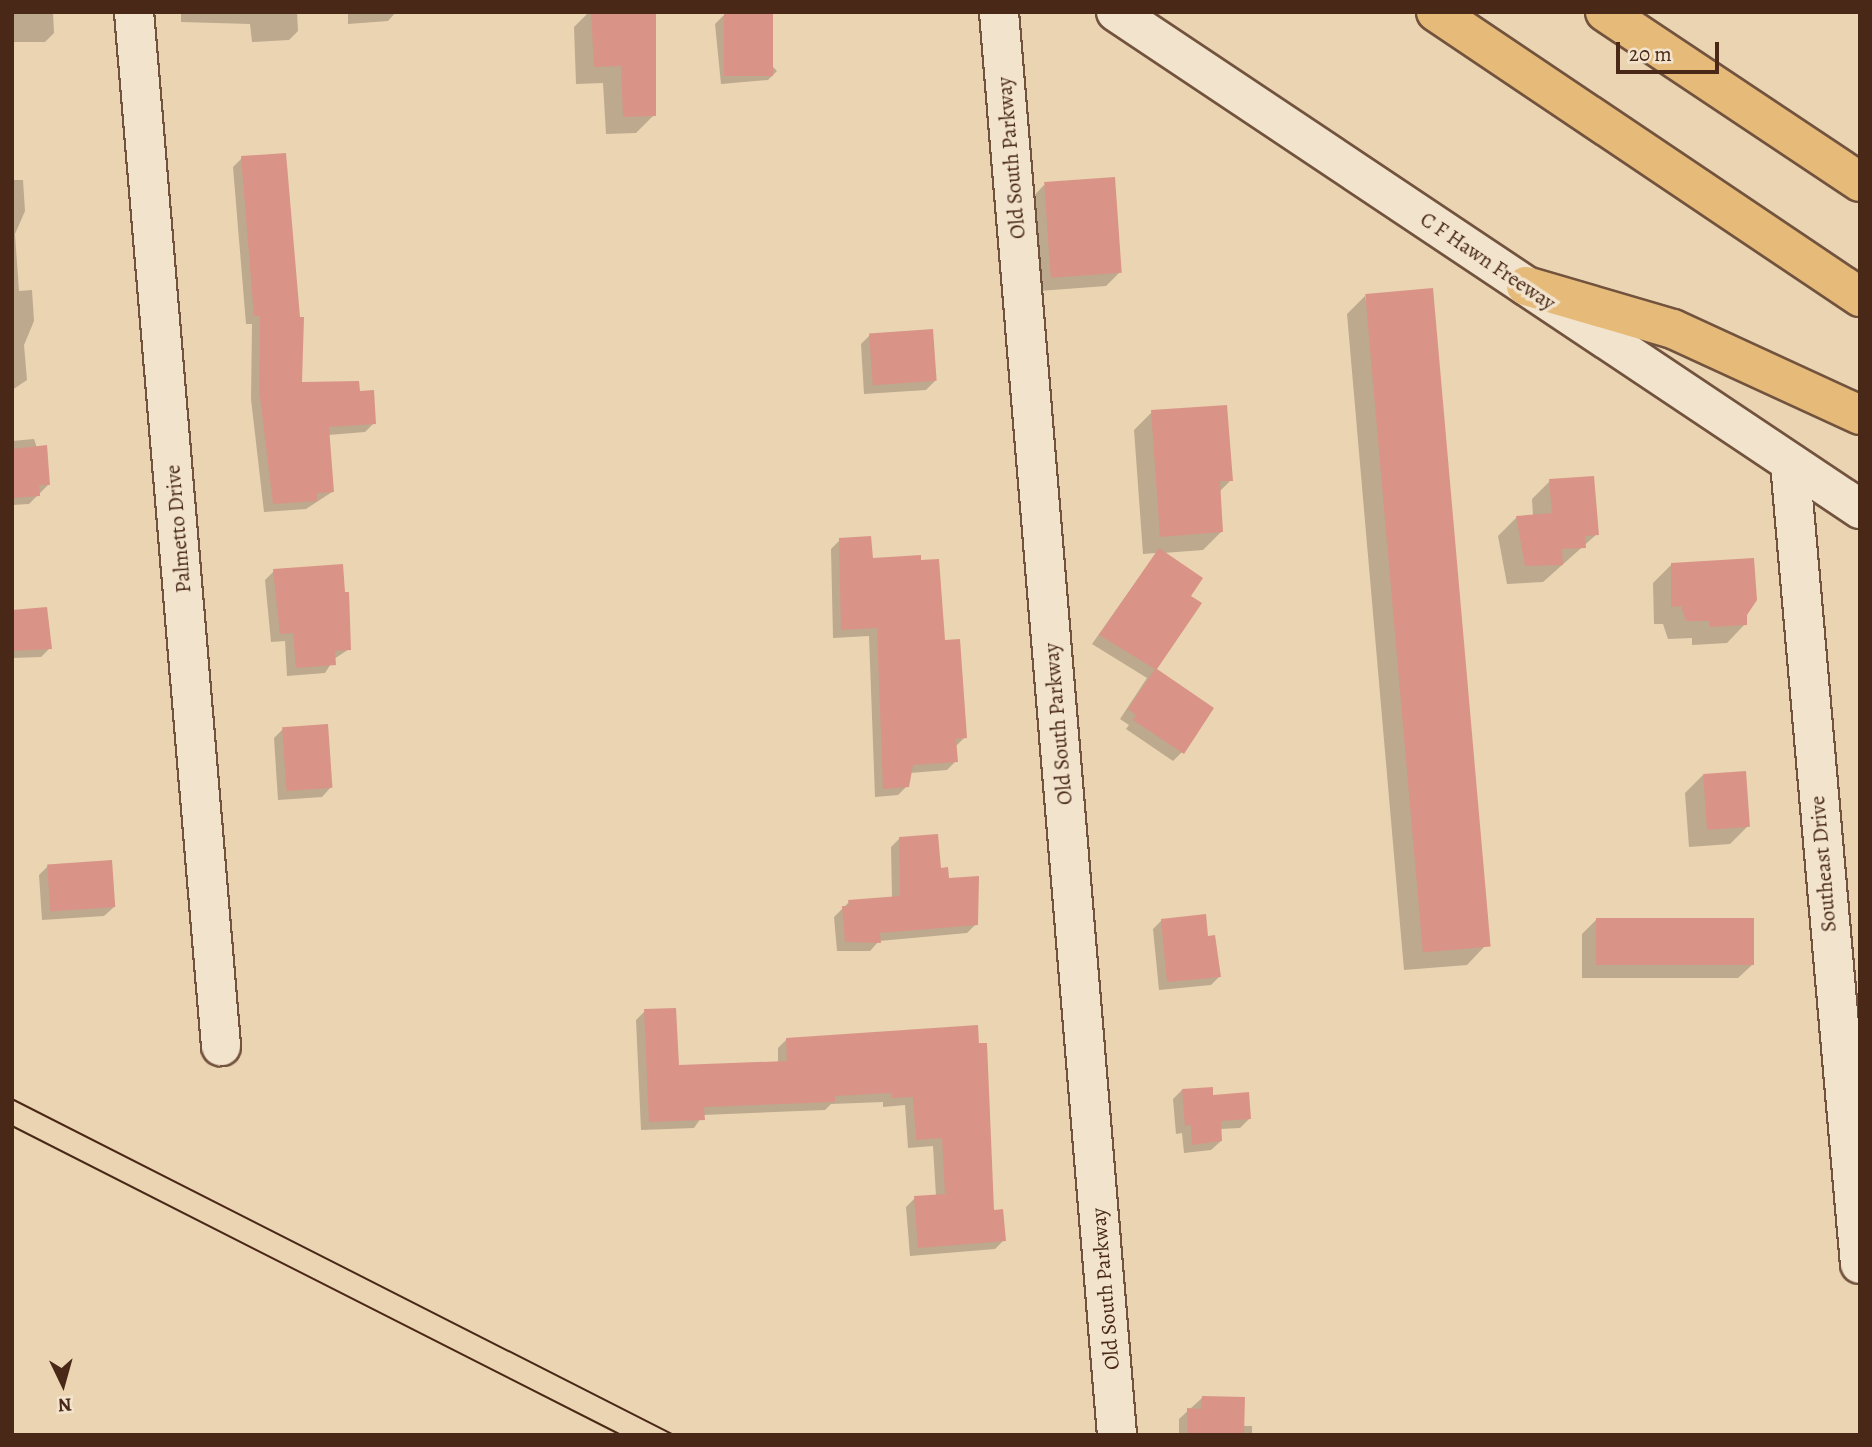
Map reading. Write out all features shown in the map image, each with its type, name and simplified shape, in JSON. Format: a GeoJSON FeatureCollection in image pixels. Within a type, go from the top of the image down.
{"type":"FeatureCollection","features":[{"type":"Feature","properties":{"kind":"highway"},"geometry":{"type":"LineString","coordinates":[[1436,12],[1860,297]]}},
{"type":"Feature","properties":{"kind":"highway"},"geometry":{"type":"LineString","coordinates":[[1605,12],[1860,182]]}},
{"type":"Feature","properties":{"kind":"highway"},"geometry":{"type":"LineString","coordinates":[[1526,286],[1673,329],[1860,415]]}},
{"type":"Feature","properties":{"kind":"street","name":"Palmetto Drive"},"geometry":{"type":"LineString","coordinates":[[134,12],[221,1046]]}},
{"type":"Feature","properties":{"kind":"street","name":"Old South Parkway"},"geometry":{"type":"LineString","coordinates":[[999,12],[1117,1435]]}},
{"type":"Feature","properties":{"kind":"street","name":"C F Hawn Freeway"},"geometry":{"type":"LineString","coordinates":[[1116,12],[1860,509]]}},
{"type":"Feature","properties":{"kind":"street","name":"Southeast Drive"},"geometry":{"type":"LineString","coordinates":[[1790,463],[1860,1264]]}},
{"type":"Feature","properties":{"kind":"building"},"geometry":{"type":"Polygon","coordinates":[[[591,12],[656,13],[656,116],[623,117],[621,66],[594,67],[591,12]]]}},
{"type":"Feature","properties":{"kind":"building"},"geometry":{"type":"Polygon","coordinates":[[[724,12],[773,12],[773,76],[724,76],[724,12]]]}},
{"type":"Feature","properties":{"kind":"building"},"geometry":{"type":"Polygon","coordinates":[[[286,153],[300,317],[304,317],[302,382],[359,381],[360,391],[374,390],[376,424],[329,427],[334,492],[317,493],[317,501],[273,504],[259,389],[260,316],[254,316],[241,156],[286,153]]]}},
{"type":"Feature","properties":{"kind":"building"},"geometry":{"type":"Polygon","coordinates":[[[1115,177],[1122,273],[1051,278],[1044,182],[1115,177]]]}},
{"type":"Feature","properties":{"kind":"building"},"geometry":{"type":"Polygon","coordinates":[[[1433,288],[1491,946],[1423,952],[1365,294],[1433,288]]]}},
{"type":"Feature","properties":{"kind":"building"},"geometry":{"type":"Polygon","coordinates":[[[933,329],[937,381],[873,385],[869,333],[933,329]]]}},
{"type":"Feature","properties":{"kind":"building"},"geometry":{"type":"Polygon","coordinates":[[[1227,405],[1233,481],[1220,481],[1223,532],[1160,537],[1151,410],[1227,405]]]}},
{"type":"Feature","properties":{"kind":"building"},"geometry":{"type":"Polygon","coordinates":[[[47,445],[50,485],[39,485],[40,496],[12,498],[12,449],[47,445]]]}},
{"type":"Feature","properties":{"kind":"building"},"geometry":{"type":"Polygon","coordinates":[[[1594,476],[1599,535],[1585,536],[1586,548],[1562,549],[1563,565],[1525,566],[1516,516],[1552,513],[1549,479],[1594,476]]]}},
{"type":"Feature","properties":{"kind":"building"},"geometry":{"type":"Polygon","coordinates":[[[871,536],[873,558],[921,555],[921,560],[939,559],[945,640],[960,639],[967,738],[956,739],[958,762],[913,765],[909,787],[883,789],[877,628],[841,630],[839,538],[871,536]]]}},
{"type":"Feature","properties":{"kind":"building"},"geometry":{"type":"Polygon","coordinates":[[[1159,548],[1203,578],[1191,596],[1202,603],[1157,669],[1214,708],[1184,754],[1133,720],[1136,715],[1128,709],[1155,669],[1099,635],[1159,548]]]}},
{"type":"Feature","properties":{"kind":"building"},"geometry":{"type":"Polygon","coordinates":[[[1754,558],[1757,600],[1747,615],[1747,625],[1710,627],[1709,621],[1686,621],[1681,606],[1671,607],[1671,563],[1754,558]]]}},
{"type":"Feature","properties":{"kind":"building"},"geometry":{"type":"Polygon","coordinates":[[[343,564],[345,592],[349,592],[351,650],[335,651],[336,665],[296,668],[293,633],[280,634],[273,569],[343,564]]]}},
{"type":"Feature","properties":{"kind":"building"},"geometry":{"type":"Polygon","coordinates":[[[47,607],[52,649],[12,651],[12,610],[47,607]]]}},
{"type":"Feature","properties":{"kind":"building"},"geometry":{"type":"Polygon","coordinates":[[[328,724],[332,788],[287,791],[282,727],[328,724]]]}},
{"type":"Feature","properties":{"kind":"building"},"geometry":{"type":"Polygon","coordinates":[[[1746,771],[1750,827],[1707,830],[1703,774],[1746,771]]]}},
{"type":"Feature","properties":{"kind":"building"},"geometry":{"type":"Polygon","coordinates":[[[938,834],[941,868],[948,867],[949,878],[979,876],[978,925],[880,933],[881,943],[845,942],[842,906],[849,906],[848,900],[900,896],[899,837],[938,834]]]}},
{"type":"Feature","properties":{"kind":"building"},"geometry":{"type":"Polygon","coordinates":[[[112,860],[115,907],[50,911],[47,865],[112,860]]]}},
{"type":"Feature","properties":{"kind":"building"},"geometry":{"type":"Polygon","coordinates":[[[1206,914],[1208,936],[1215,935],[1221,977],[1167,982],[1161,919],[1206,914]]]}},
{"type":"Feature","properties":{"kind":"building"},"geometry":{"type":"Polygon","coordinates":[[[1596,918],[1754,918],[1754,965],[1596,965],[1596,918]]]}},
{"type":"Feature","properties":{"kind":"building"},"geometry":{"type":"Polygon","coordinates":[[[676,1008],[679,1065],[787,1061],[786,1038],[978,1025],[979,1043],[987,1043],[994,1210],[1003,1209],[1006,1241],[918,1248],[914,1196],[945,1194],[942,1138],[916,1140],[913,1097],[892,1098],[892,1093],[835,1096],[835,1102],[704,1107],[705,1120],[649,1122],[644,1009],[676,1008]]]}},
{"type":"Feature","properties":{"kind":"building"},"geometry":{"type":"Polygon","coordinates":[[[1213,1087],[1213,1095],[1249,1092],[1251,1119],[1221,1121],[1222,1141],[1192,1145],[1191,1125],[1185,1126],[1182,1089],[1213,1087]]]}},
{"type":"Feature","properties":{"kind":"building"},"geometry":{"type":"Polygon","coordinates":[[[1202,1396],[1245,1397],[1244,1435],[1187,1435],[1187,1408],[1201,1409],[1202,1396]]]}},
{"type":"Feature","properties":{"kind":"tram line"},"geometry":{"type":"LineString","coordinates":[[12,1099],[674,1435]]}},
{"type":"Feature","properties":{"kind":"tram line"},"geometry":{"type":"LineString","coordinates":[[12,1126],[621,1435]]}}]}
